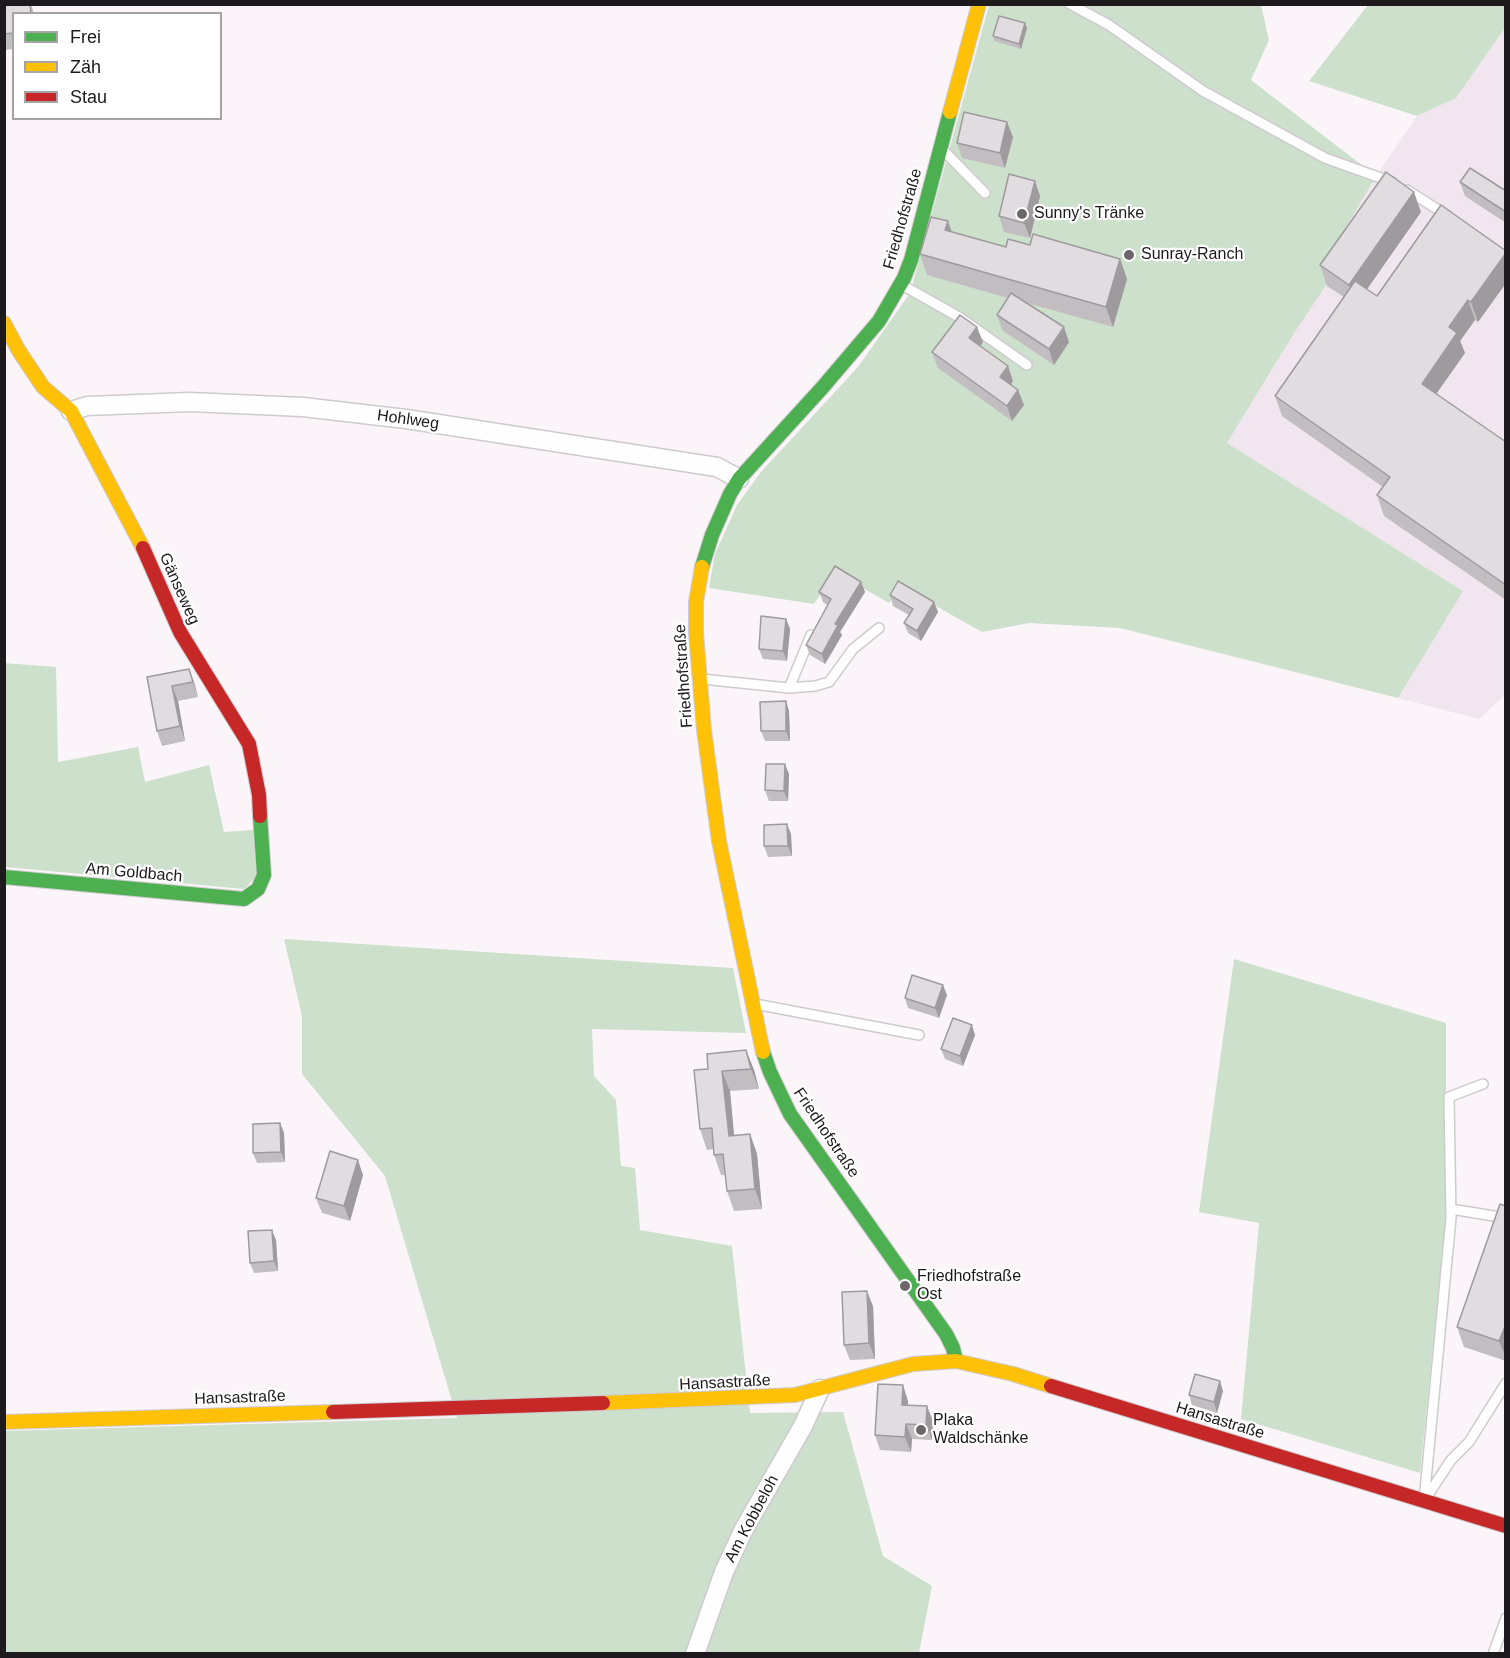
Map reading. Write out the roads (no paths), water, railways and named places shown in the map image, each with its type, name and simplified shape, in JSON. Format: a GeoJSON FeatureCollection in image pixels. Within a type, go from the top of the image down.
{"type":"FeatureCollection","features":[{"type":"Feature","properties":{"kind":"street","name":"Friedhofstraße"},"geometry":{"type":"LineString","coordinates":[[956,1361],[946,1334],[790,1114],[780,1096],[762,1048],[719,841],[704,730],[696,633],[696,602],[700,576],[719,516],[740,479],[866,337],[891,304],[901,285],[910,260],[980,4]]}},
{"type":"Feature","properties":{"kind":"street","name":"Gänseweg"},"geometry":{"type":"LineString","coordinates":[[4,323],[43,387],[71,411],[133,527],[180,632],[249,744],[259,795],[264,875],[258,890]]}},
{"type":"Feature","properties":{"kind":"street","name":"Hohlweg"},"geometry":{"type":"LineString","coordinates":[[71,411],[87,406],[189,402],[303,407],[406,419],[717,467],[740,479]]}},
{"type":"Feature","properties":{"kind":"street","name":"Am Goldbach"},"geometry":{"type":"LineString","coordinates":[[4,877],[244,899],[258,890]]}},
{"type":"Feature","properties":{"kind":"street","name":"Hansastraße"},"geometry":{"type":"LineString","coordinates":[[4,1422],[674,1402],[795,1395],[913,1364],[956,1361],[1013,1374],[1506,1526]]}},
{"type":"Feature","properties":{"kind":"street","name":"Am Kobbeloh"},"geometry":{"type":"LineString","coordinates":[[695,1653],[724,1572],[744,1529],[803,1426],[820,1389]]}},
{"type":"Feature","properties":{"kind":"lane"},"geometry":{"type":"LineString","coordinates":[[1070,4],[1109,25],[1203,91],[1325,158],[1398,184],[1451,218]]}},
{"type":"Feature","properties":{"kind":"lane"},"geometry":{"type":"LineString","coordinates":[[941,148],[985,194]]}},
{"type":"Feature","properties":{"kind":"lane"},"geometry":{"type":"LineString","coordinates":[[901,285],[959,317],[1027,364]]}},
{"type":"Feature","properties":{"kind":"lane"},"geometry":{"type":"LineString","coordinates":[[700,679],[789,688],[815,686],[829,682],[853,649],[879,628]]}},
{"type":"Feature","properties":{"kind":"lane"},"geometry":{"type":"LineString","coordinates":[[789,688],[811,635]]}},
{"type":"Feature","properties":{"kind":"lane"},"geometry":{"type":"LineString","coordinates":[[753,1003],[919,1035]]}},
{"type":"Feature","properties":{"kind":"lane"},"geometry":{"type":"LineString","coordinates":[[1424,1501],[1451,1209],[1449,1097],[1483,1084]]}},
{"type":"Feature","properties":{"kind":"lane"},"geometry":{"type":"LineString","coordinates":[[1451,1209],[1506,1218]]}},
{"type":"Feature","properties":{"kind":"lane"},"geometry":{"type":"LineString","coordinates":[[1424,1501],[1451,1460],[1469,1442],[1506,1383]]}},
{"type":"Feature","properties":{"kind":"lane"},"geometry":{"type":"LineString","coordinates":[[1494,1653],[1506,1618]]}},
{"type":"Feature","properties":{"kind":"place","name":"Sunny's Tränke"},"geometry":{"type":"Point","coordinates":[1022,214]}},
{"type":"Feature","properties":{"kind":"place","name":"Sunray-Ranch"},"geometry":{"type":"Point","coordinates":[1129,255]}},
{"type":"Feature","properties":{"kind":"place","name":"Friedhofstraße Ost"},"geometry":{"type":"Point","coordinates":[905,1286]}},
{"type":"Feature","properties":{"kind":"place","name":"Plaka Waldschänke"},"geometry":{"type":"Point","coordinates":[921,1430]}}]}
